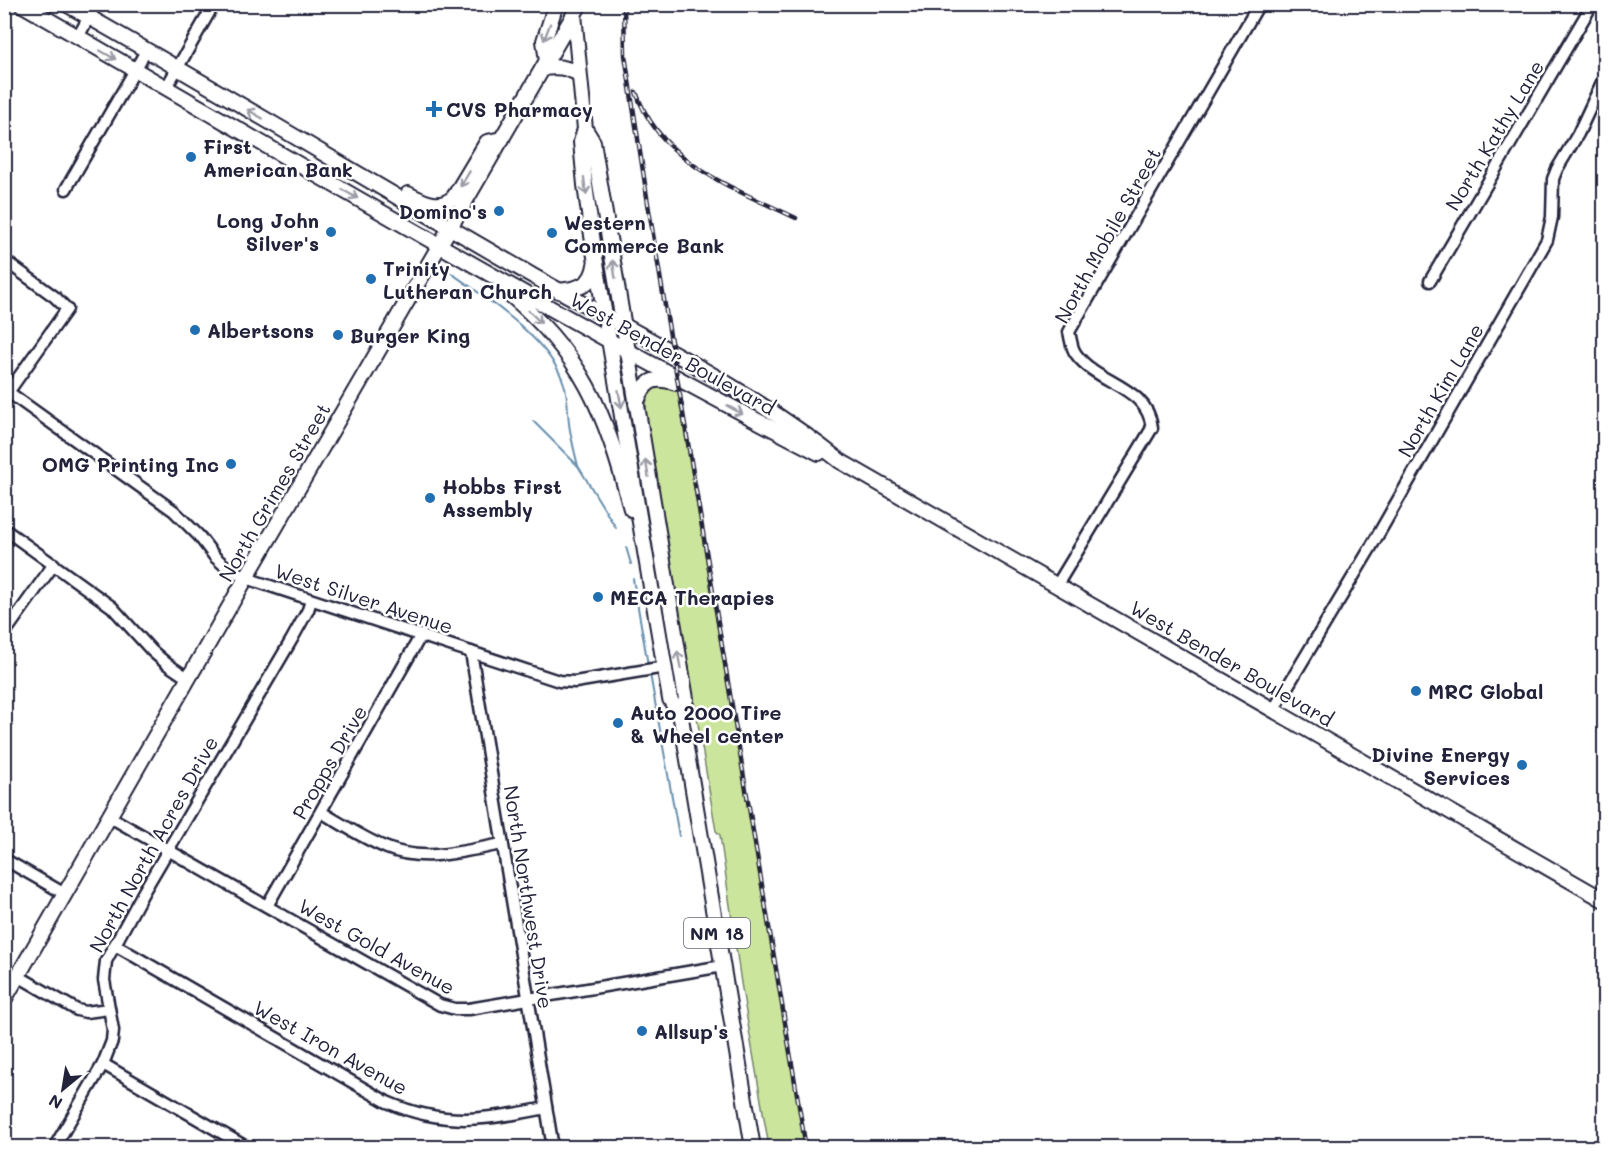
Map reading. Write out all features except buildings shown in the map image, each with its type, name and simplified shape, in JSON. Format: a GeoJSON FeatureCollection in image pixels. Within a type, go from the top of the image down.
{"type":"FeatureCollection","features":[{"type":"Feature","properties":{"kind":"main road","name":"West Bender Boulevard"},"geometry":{"type":"LineString","coordinates":[[21,4],[440,246],[610,341],[819,453],[840,461],[1605,900]]}},
{"type":"Feature","properties":{"kind":"main road","name":"West Bender Boulevard"},"geometry":{"type":"LineString","coordinates":[[66,4],[559,291],[732,387],[823,447],[840,461]]}},
{"type":"Feature","properties":{"kind":"main road"},"geometry":{"type":"LineString","coordinates":[[556,4],[544,41],[545,64],[579,74]]}},
{"type":"Feature","properties":{"kind":"main road"},"geometry":{"type":"LineString","coordinates":[[576,8],[579,74],[585,129],[581,142],[585,185],[610,341]]}},
{"type":"Feature","properties":{"kind":"main road","name":"North Grimes Street"},"geometry":{"type":"LineString","coordinates":[[5,998],[576,8]]}},
{"type":"Feature","properties":{"kind":"main road"},"geometry":{"type":"LineString","coordinates":[[585,129],[593,142],[623,327]]}},
{"type":"Feature","properties":{"kind":"main road"},"geometry":{"type":"LineString","coordinates":[[373,182],[393,186],[425,202],[441,205],[454,197],[487,142],[502,139]]}},
{"type":"Feature","properties":{"kind":"main road"},"geometry":{"type":"LineString","coordinates":[[296,162],[307,144]]}},
{"type":"Feature","properties":{"kind":"main road"},"geometry":{"type":"LineString","coordinates":[[559,291],[579,288],[590,281],[594,273],[596,257]]}},
{"type":"Feature","properties":{"kind":"main road"},"geometry":{"type":"LineString","coordinates":[[475,265],[536,316],[578,368],[599,408],[633,521],[643,536]]}},
{"type":"Feature","properties":{"kind":"main road","name":"NM 18"},"geometry":{"type":"LineString","coordinates":[[623,327],[686,699],[681,718]]}},
{"type":"Feature","properties":{"kind":"main road","name":"NM 18"},"geometry":{"type":"LineString","coordinates":[[610,341],[670,699],[681,718],[753,1148]]}},
{"type":"Feature","properties":{"kind":"main road"},"geometry":{"type":"LineString","coordinates":[[636,404],[642,389],[649,382],[658,379],[698,389]]}},
{"type":"Feature","properties":{"kind":"street"},"geometry":{"type":"LineString","coordinates":[[78,37],[96,4]]}},
{"type":"Feature","properties":{"kind":"street"},"geometry":{"type":"LineString","coordinates":[[166,88],[214,4]]}},
{"type":"Feature","properties":{"kind":"street","name":"North Mobile Street"},"geometry":{"type":"LineString","coordinates":[[1057,585],[1152,428],[1151,416],[1144,405],[1131,393],[1094,370],[1076,355],[1069,332],[1258,4]]}},
{"type":"Feature","properties":{"kind":"street","name":"North Kathy Lane"},"geometry":{"type":"LineString","coordinates":[[1430,281],[1587,6]]}},
{"type":"Feature","properties":{"kind":"street"},"geometry":{"type":"LineString","coordinates":[[66,189],[146,51]]}},
{"type":"Feature","properties":{"kind":"street","name":"North Kim Lane"},"geometry":{"type":"LineString","coordinates":[[1274,709],[1547,240],[1552,217],[1553,179],[1605,78]]}},
{"type":"Feature","properties":{"kind":"street"},"geometry":{"type":"LineString","coordinates":[[4,260],[56,297],[67,309],[6,393]]}},
{"type":"Feature","properties":{"kind":"street","name":"West Silver Avenue"},"geometry":{"type":"LineString","coordinates":[[6,393],[174,511],[199,536],[215,557],[246,578],[559,681],[575,682],[665,667]]}},
{"type":"Feature","properties":{"kind":"street"},"geometry":{"type":"LineString","coordinates":[[4,529],[112,607],[152,651],[189,678]]}},
{"type":"Feature","properties":{"kind":"street"},"geometry":{"type":"LineString","coordinates":[[4,634],[54,564]]}},
{"type":"Feature","properties":{"kind":"street","name":"North North Acres Drive"},"geometry":{"type":"LineString","coordinates":[[54,1148],[103,1064],[112,1041],[113,1030],[104,970],[106,961],[168,850],[292,639],[311,600]]}},
{"type":"Feature","properties":{"kind":"street","name":"Propps Drive"},"geometry":{"type":"LineString","coordinates":[[267,906],[421,635]]}},
{"type":"Feature","properties":{"kind":"street","name":"North Northwest Drive"},"geometry":{"type":"LineString","coordinates":[[471,652],[553,1148]]}},
{"type":"Feature","properties":{"kind":"street"},"geometry":{"type":"LineString","coordinates":[[321,812],[388,848],[412,854],[435,855],[502,844]]}},
{"type":"Feature","properties":{"kind":"street","name":"West Gold Avenue"},"geometry":{"type":"LineString","coordinates":[[110,817],[440,1005],[456,1009],[470,1009],[723,966]]}},
{"type":"Feature","properties":{"kind":"street"},"geometry":{"type":"LineString","coordinates":[[4,859],[65,894]]}},
{"type":"Feature","properties":{"kind":"street","name":"West Iron Avenue"},"geometry":{"type":"LineString","coordinates":[[115,945],[387,1102],[404,1109],[433,1117],[460,1119],[492,1118],[546,1108]]}},
{"type":"Feature","properties":{"kind":"street"},"geometry":{"type":"LineString","coordinates":[[18,976],[77,1010],[86,1012],[109,1009]]}},
{"type":"Feature","properties":{"kind":"street"},"geometry":{"type":"LineString","coordinates":[[103,1064],[248,1148]]}},
{"type":"Feature","properties":{"kind":"green space"},"geometry":{"type":"Polygon","coordinates":[[[657,383],[677,387],[805,1147],[769,1147],[741,983],[720,835],[716,831],[646,413],[647,396],[657,383]]]}},
{"type":"Feature","properties":{"kind":"waterway"},"geometry":{"type":"LineString","coordinates":[[441,266],[512,318],[529,333],[556,367],[566,389],[570,430],[578,466]]}},
{"type":"Feature","properties":{"kind":"waterway"},"geometry":{"type":"LineString","coordinates":[[533,421],[578,466],[616,528]]}},
{"type":"Feature","properties":{"kind":"waterway"},"geometry":{"type":"LineString","coordinates":[[626,547],[631,564]]}},
{"type":"Feature","properties":{"kind":"waterway"},"geometry":{"type":"LineString","coordinates":[[633,579],[648,665]]}},
{"type":"Feature","properties":{"kind":"waterway"},"geometry":{"type":"LineString","coordinates":[[650,674],[679,836]]}},
{"type":"Feature","properties":{"kind":"railway"},"geometry":{"type":"LineString","coordinates":[[624,4],[625,55],[649,210],[806,1148]]}},
{"type":"Feature","properties":{"kind":"railway"},"geometry":{"type":"LineString","coordinates":[[636,92],[648,117],[663,138],[681,156],[725,184],[796,218]]}},
{"type":"Feature","properties":{"kind":"place","name":"CVS Pharmacy"},"geometry":{"type":"Point","coordinates":[434,109]}},
{"type":"Feature","properties":{"kind":"place","name":"First American Bank"},"geometry":{"type":"Point","coordinates":[191,157]}},
{"type":"Feature","properties":{"kind":"place","name":"Domino's"},"geometry":{"type":"Point","coordinates":[499,211]}},
{"type":"Feature","properties":{"kind":"place","name":"Long John Silver's"},"geometry":{"type":"Point","coordinates":[331,232]}},
{"type":"Feature","properties":{"kind":"place","name":"Western Commerce Bank"},"geometry":{"type":"Point","coordinates":[552,233]}},
{"type":"Feature","properties":{"kind":"place","name":"Trinity Lutheran Church"},"geometry":{"type":"Point","coordinates":[371,279]}},
{"type":"Feature","properties":{"kind":"place","name":"Albertsons"},"geometry":{"type":"Point","coordinates":[195,330]}},
{"type":"Feature","properties":{"kind":"place","name":"Burger King"},"geometry":{"type":"Point","coordinates":[338,335]}},
{"type":"Feature","properties":{"kind":"place","name":"OMG Printing Inc"},"geometry":{"type":"Point","coordinates":[231,464]}},
{"type":"Feature","properties":{"kind":"place","name":"Hobbs First Assembly"},"geometry":{"type":"Point","coordinates":[430,498]}},
{"type":"Feature","properties":{"kind":"place","name":"MECA Therapies"},"geometry":{"type":"Point","coordinates":[598,597]}},
{"type":"Feature","properties":{"kind":"place","name":"MRC Global"},"geometry":{"type":"Point","coordinates":[1416,691]}},
{"type":"Feature","properties":{"kind":"place","name":"Auto 2000 Tire & Wheel center"},"geometry":{"type":"Point","coordinates":[618,723]}},
{"type":"Feature","properties":{"kind":"place","name":"Divine Energy Services"},"geometry":{"type":"Point","coordinates":[1522,765]}},
{"type":"Feature","properties":{"kind":"place","name":"Allsup's"},"geometry":{"type":"Point","coordinates":[642,1031]}}]}
